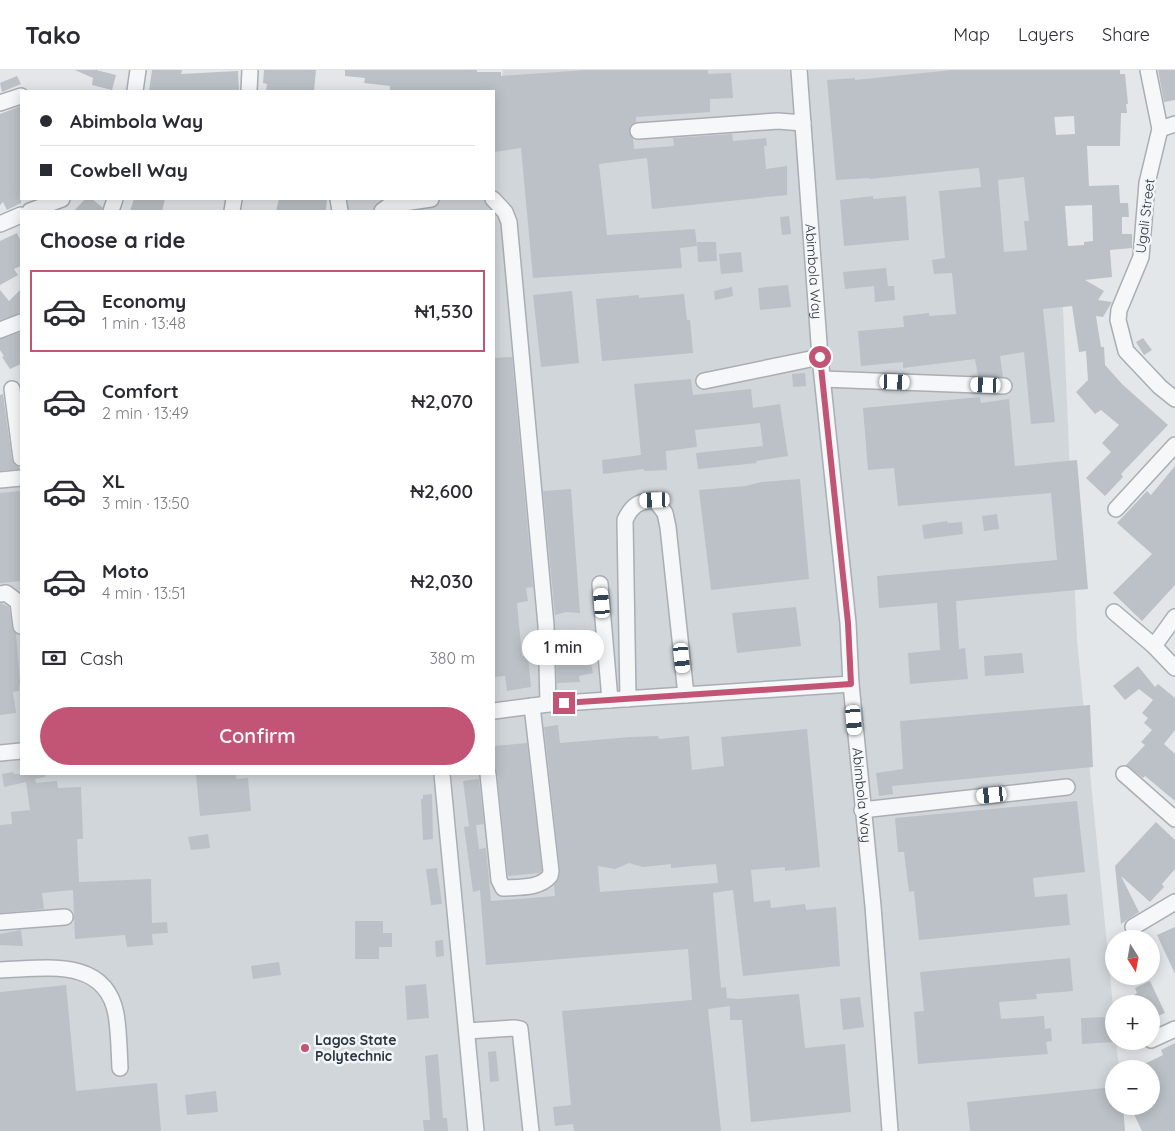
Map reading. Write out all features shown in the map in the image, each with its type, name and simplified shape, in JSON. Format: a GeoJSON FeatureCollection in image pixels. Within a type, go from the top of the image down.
{"type":"FeatureCollection","features":[{"type":"Feature","properties":{"kind":"street"},"geometry":{"type":"LineString","coordinates":[[135,90],[138,70]]}},
{"type":"Feature","properties":{"kind":"street"},"geometry":{"type":"LineString","coordinates":[[248,90],[250,70]]}},
{"type":"Feature","properties":{"kind":"street","name":"Abimbola Way"},"geometry":{"type":"LineString","coordinates":[[799,70],[820,357],[848,623],[851,684],[873,906],[890,1131]]}},
{"type":"Feature","properties":{"kind":"street"},"geometry":{"type":"LineString","coordinates":[[1148,70],[1160,129],[1175,124]]}},
{"type":"Feature","properties":{"kind":"street"},"geometry":{"type":"LineString","coordinates":[[0,103],[20,96]]}},
{"type":"Feature","properties":{"kind":"street"},"geometry":{"type":"LineString","coordinates":[[638,131],[778,120],[803,123]]}},
{"type":"Feature","properties":{"kind":"street","name":"Ugali Street"},"geometry":{"type":"LineString","coordinates":[[1160,129],[1147,183],[1141,257],[1122,304],[1118,320],[1126,351],[1160,387],[1175,399]]}},
{"type":"Feature","properties":{"kind":"street"},"geometry":{"type":"LineString","coordinates":[[33,210],[59,200]]}},
{"type":"Feature","properties":{"kind":"street"},"geometry":{"type":"LineString","coordinates":[[494,200],[505,212],[509,222],[546,625],[548,704]]}},
{"type":"Feature","properties":{"kind":"street"},"geometry":{"type":"LineString","coordinates":[[384,210],[390,206],[424,204]]}},
{"type":"Feature","properties":{"kind":"street"},"geometry":{"type":"LineString","coordinates":[[0,224],[20,215]]}},
{"type":"Feature","properties":{"kind":"street"},"geometry":{"type":"LineString","coordinates":[[0,330],[20,322]]}},
{"type":"Feature","properties":{"kind":"street"},"geometry":{"type":"LineString","coordinates":[[704,381],[820,357]]}},
{"type":"Feature","properties":{"kind":"street"},"geometry":{"type":"LineString","coordinates":[[823,379],[1004,386]]}},
{"type":"Feature","properties":{"kind":"street"},"geometry":{"type":"LineString","coordinates":[[11,388],[20,451]]}},
{"type":"Feature","properties":{"kind":"street"},"geometry":{"type":"LineString","coordinates":[[1116,509],[1175,444]]}},
{"type":"Feature","properties":{"kind":"street"},"geometry":{"type":"LineString","coordinates":[[0,480],[20,478]]}},
{"type":"Feature","properties":{"kind":"street"},"geometry":{"type":"LineString","coordinates":[[628,699],[625,520],[630,510],[643,501],[655,500],[665,514],[668,527],[686,695]]}},
{"type":"Feature","properties":{"kind":"street"},"geometry":{"type":"LineString","coordinates":[[600,584],[610,700]]}},
{"type":"Feature","properties":{"kind":"street"},"geometry":{"type":"LineString","coordinates":[[0,594],[6,593],[18,602],[20,618]]}},
{"type":"Feature","properties":{"kind":"street"},"geometry":{"type":"LineString","coordinates":[[1114,612],[1154,646],[1175,668]]}},
{"type":"Feature","properties":{"kind":"street"},"geometry":{"type":"LineString","coordinates":[[1154,646],[1175,617]]}},
{"type":"Feature","properties":{"kind":"street"},"geometry":{"type":"LineString","coordinates":[[495,711],[548,704],[851,684]]}},
{"type":"Feature","properties":{"kind":"street"},"geometry":{"type":"LineString","coordinates":[[488,775],[499,880],[503,888],[525,887],[544,883],[550,876],[551,871],[532,706]]}},
{"type":"Feature","properties":{"kind":"street"},"geometry":{"type":"LineString","coordinates":[[0,753],[20,751]]}},
{"type":"Feature","properties":{"kind":"street"},"geometry":{"type":"LineString","coordinates":[[1124,774],[1175,819]]}},
{"type":"Feature","properties":{"kind":"street"},"geometry":{"type":"LineString","coordinates":[[442,775],[476,1131]]}},
{"type":"Feature","properties":{"kind":"street"},"geometry":{"type":"LineString","coordinates":[[862,810],[1067,787]]}},
{"type":"Feature","properties":{"kind":"street"},"geometry":{"type":"LineString","coordinates":[[1133,927],[1175,902]]}},
{"type":"Feature","properties":{"kind":"street"},"geometry":{"type":"LineString","coordinates":[[0,922],[65,917]]}},
{"type":"Feature","properties":{"kind":"street"},"geometry":{"type":"LineString","coordinates":[[0,970],[62,968],[84,972],[103,983],[116,1012],[120,1068]]}},
{"type":"Feature","properties":{"kind":"street"},"geometry":{"type":"LineString","coordinates":[[467,1031],[514,1028],[520,1030],[523,1035],[531,1131]]}},
{"type":"Feature","properties":{"kind":"street"},"geometry":{"type":"LineString","coordinates":[[1160,1036],[1175,1029]]}},
{"type":"Feature","properties":{"kind":"shaded area"},"geometry":{"type":"Polygon","coordinates":[[[503,70],[1053,70],[1077,640],[1106,930],[1105,985],[1111,985],[1112,995],[1105,995],[1105,1050],[1117,1050],[1118,1060],[1105,1060],[1105,1115],[1118,1115],[1125,1131],[0,1131],[0,488],[20,485],[20,775],[495,775],[495,210],[345,210],[344,200],[495,200],[495,132],[503,70]]]}},
{"type":"Feature","properties":{"kind":"building"},"geometry":{"type":"Polygon","coordinates":[[[75,70],[96,70],[116,75],[112,90],[92,85],[93,78],[75,70]]]}},
{"type":"Feature","properties":{"kind":"building"},"geometry":{"type":"Polygon","coordinates":[[[152,70],[182,70],[181,74],[238,71],[239,90],[149,90],[152,70]]]}},
{"type":"Feature","properties":{"kind":"building"},"geometry":{"type":"Polygon","coordinates":[[[264,70],[316,70],[314,90],[266,90],[267,84],[263,83],[264,70]]]}},
{"type":"Feature","properties":{"kind":"building"},"geometry":{"type":"Polygon","coordinates":[[[345,70],[477,70],[477,72],[501,72],[501,76],[587,70],[708,70],[708,74],[731,73],[733,98],[710,99],[710,112],[636,117],[636,122],[630,126],[629,131],[633,139],[634,149],[674,146],[673,138],[732,134],[733,141],[766,138],[767,146],[764,146],[766,169],[787,166],[787,195],[652,209],[647,158],[599,164],[607,235],[695,229],[697,246],[680,248],[682,268],[533,278],[521,148],[495,152],[495,90],[390,90],[390,86],[364,83],[365,78],[345,76],[345,70]]]}},
{"type":"Feature","properties":{"kind":"building"},"geometry":{"type":"Polygon","coordinates":[[[952,70],[1120,70],[1120,74],[1125,74],[1128,104],[1126,104],[1127,113],[1121,113],[1120,146],[1087,146],[1089,186],[1119,185],[1120,203],[1128,203],[1129,217],[1122,217],[1122,234],[1132,234],[1132,248],[1110,250],[1112,277],[1085,280],[1104,291],[1098,300],[1112,302],[1103,317],[1096,316],[1101,347],[1104,347],[1105,365],[1123,385],[1168,425],[1121,474],[1123,477],[1105,496],[1086,478],[1111,452],[1102,443],[1119,425],[1101,410],[1095,414],[1076,392],[1088,380],[1086,351],[1079,352],[1072,306],[1043,309],[1055,422],[1031,424],[1024,352],[1000,356],[1003,377],[978,376],[975,359],[903,368],[903,362],[861,366],[858,331],[904,327],[903,316],[929,313],[929,316],[956,314],[952,273],[934,274],[932,260],[945,258],[939,191],[981,187],[979,168],[869,179],[836,180],[827,80],[855,78],[855,80],[952,70]],[[1074,116],[1054,117],[1056,135],[1075,134],[1074,116]],[[1024,177],[998,180],[1004,252],[1027,250],[1024,221],[1029,221],[1024,177]],[[1092,205],[1065,206],[1068,246],[1084,245],[1084,242],[1093,241],[1092,205]]]}},
{"type":"Feature","properties":{"kind":"building"},"geometry":{"type":"Polygon","coordinates":[[[1158,70],[1175,70],[1175,100],[1164,102],[1158,70]]]}},
{"type":"Feature","properties":{"kind":"building"},"geometry":{"type":"Polygon","coordinates":[[[17,76],[21,84],[2,92],[0,83],[17,76]]]}},
{"type":"Feature","properties":{"kind":"building"},"geometry":{"type":"Polygon","coordinates":[[[20,106],[21,203],[7,210],[3,202],[0,205],[0,114],[20,106]]]}},
{"type":"Feature","properties":{"kind":"building"},"geometry":{"type":"Polygon","coordinates":[[[873,196],[873,199],[906,196],[909,240],[844,246],[840,200],[873,196]]]}},
{"type":"Feature","properties":{"kind":"building"},"geometry":{"type":"Polygon","coordinates":[[[84,200],[93,200],[102,207],[102,210],[75,210],[84,200]]]}},
{"type":"Feature","properties":{"kind":"building"},"geometry":{"type":"Polygon","coordinates":[[[134,200],[165,200],[162,210],[130,210],[134,200]]]}},
{"type":"Feature","properties":{"kind":"building"},"geometry":{"type":"Polygon","coordinates":[[[279,200],[327,200],[326,210],[276,210],[279,200]]]}},
{"type":"Feature","properties":{"kind":"building"},"geometry":{"type":"Polygon","coordinates":[[[789,216],[791,234],[782,235],[780,217],[789,216]]]}},
{"type":"Feature","properties":{"kind":"building"},"geometry":{"type":"Polygon","coordinates":[[[17,233],[20,240],[20,266],[14,269],[18,275],[0,285],[0,241],[17,233]]]}},
{"type":"Feature","properties":{"kind":"building"},"geometry":{"type":"Polygon","coordinates":[[[697,242],[716,242],[717,261],[698,262],[697,242]]]}},
{"type":"Feature","properties":{"kind":"building"},"geometry":{"type":"Polygon","coordinates":[[[741,252],[743,272],[721,274],[719,254],[741,252]]]}},
{"type":"Feature","properties":{"kind":"building"},"geometry":{"type":"Polygon","coordinates":[[[886,268],[888,286],[894,286],[895,300],[875,302],[874,286],[845,289],[843,272],[886,268]]]}},
{"type":"Feature","properties":{"kind":"building"},"geometry":{"type":"Polygon","coordinates":[[[788,285],[791,307],[760,310],[758,288],[788,285]]]}},
{"type":"Feature","properties":{"kind":"building"},"geometry":{"type":"Polygon","coordinates":[[[732,287],[733,296],[715,300],[714,291],[732,287]]]}},
{"type":"Feature","properties":{"kind":"building"},"geometry":{"type":"Polygon","coordinates":[[[0,290],[9,301],[20,290],[20,313],[0,320],[0,290]]]}},
{"type":"Feature","properties":{"kind":"building"},"geometry":{"type":"Polygon","coordinates":[[[572,291],[579,363],[541,367],[533,295],[572,291]]]}},
{"type":"Feature","properties":{"kind":"building"},"geometry":{"type":"Polygon","coordinates":[[[684,294],[687,320],[690,320],[693,353],[602,361],[596,299],[639,295],[639,298],[684,294]]]}},
{"type":"Feature","properties":{"kind":"building"},"geometry":{"type":"Polygon","coordinates":[[[20,332],[20,364],[10,369],[2,357],[4,356],[0,350],[0,339],[20,332]]]}},
{"type":"Feature","properties":{"kind":"building"},"geometry":{"type":"Polygon","coordinates":[[[1143,338],[1152,350],[1144,355],[1136,342],[1143,338]]]}},
{"type":"Feature","properties":{"kind":"building"},"geometry":{"type":"Polygon","coordinates":[[[512,357],[533,587],[526,588],[528,601],[517,603],[522,656],[528,656],[531,687],[507,691],[505,676],[495,677],[495,358],[512,357]]]}},
{"type":"Feature","properties":{"kind":"building"},"geometry":{"type":"Polygon","coordinates":[[[805,373],[806,386],[793,387],[792,374],[805,373]]]}},
{"type":"Feature","properties":{"kind":"building"},"geometry":{"type":"Polygon","coordinates":[[[691,379],[693,395],[751,389],[753,408],[780,404],[788,456],[756,461],[757,463],[698,469],[696,453],[763,446],[760,423],[695,430],[697,447],[666,451],[667,470],[644,471],[644,469],[603,474],[602,460],[641,455],[634,384],[691,379]]]}},
{"type":"Feature","properties":{"kind":"building"},"geometry":{"type":"Polygon","coordinates":[[[3,394],[12,459],[14,464],[20,469],[0,471],[0,395],[3,394]]]}},
{"type":"Feature","properties":{"kind":"building"},"geometry":{"type":"Polygon","coordinates":[[[980,397],[981,403],[1009,399],[1015,466],[1077,460],[1088,589],[956,601],[959,649],[965,648],[968,679],[910,684],[908,653],[940,650],[937,603],[879,608],[877,576],[1057,560],[1051,493],[898,506],[894,468],[868,470],[863,408],[980,397]]]}},
{"type":"Feature","properties":{"kind":"building"},"geometry":{"type":"Polygon","coordinates":[[[1175,466],[1175,585],[1142,621],[1113,593],[1152,554],[1117,523],[1147,491],[1151,495],[1175,466]]]}},
{"type":"Feature","properties":{"kind":"building"},"geometry":{"type":"Polygon","coordinates":[[[800,479],[809,579],[711,590],[699,490],[800,479]]]}},
{"type":"Feature","properties":{"kind":"building"},"geometry":{"type":"Polygon","coordinates":[[[571,489],[580,613],[566,612],[555,615],[543,491],[571,489]]]}},
{"type":"Feature","properties":{"kind":"building"},"geometry":{"type":"Polygon","coordinates":[[[20,491],[20,581],[0,583],[0,493],[20,491]]]}},
{"type":"Feature","properties":{"kind":"building"},"geometry":{"type":"Polygon","coordinates":[[[997,514],[999,529],[984,531],[982,516],[997,514]]]}},
{"type":"Feature","properties":{"kind":"building"},"geometry":{"type":"Polygon","coordinates":[[[947,521],[948,523],[962,522],[963,534],[924,539],[922,525],[947,521]]]}},
{"type":"Feature","properties":{"kind":"building"},"geometry":{"type":"Polygon","coordinates":[[[0,603],[9,607],[12,627],[16,633],[20,681],[19,691],[13,692],[16,713],[0,715],[0,603]]]}},
{"type":"Feature","properties":{"kind":"building"},"geometry":{"type":"Polygon","coordinates":[[[796,607],[801,646],[737,653],[732,613],[796,607]]]}},
{"type":"Feature","properties":{"kind":"building"},"geometry":{"type":"Polygon","coordinates":[[[593,650],[594,663],[591,664],[593,673],[579,676],[580,682],[557,683],[556,653],[593,650]]]}},
{"type":"Feature","properties":{"kind":"building"},"geometry":{"type":"Polygon","coordinates":[[[1022,653],[1024,673],[985,676],[984,656],[1022,653]]]}},
{"type":"Feature","properties":{"kind":"building"},"geometry":{"type":"Polygon","coordinates":[[[1138,666],[1155,687],[1158,684],[1175,698],[1175,730],[1164,744],[1175,754],[1175,801],[1145,776],[1143,778],[1126,765],[1145,745],[1141,742],[1152,730],[1144,723],[1148,718],[1142,713],[1153,700],[1139,689],[1125,700],[1113,686],[1138,666]]]}},
{"type":"Feature","properties":{"kind":"building"},"geometry":{"type":"Polygon","coordinates":[[[1090,705],[1093,767],[892,786],[893,794],[879,796],[876,773],[903,769],[900,721],[1090,705]]]}},
{"type":"Feature","properties":{"kind":"building"},"geometry":{"type":"Polygon","coordinates":[[[558,725],[560,743],[630,737],[658,736],[659,739],[689,736],[692,770],[724,766],[721,737],[807,729],[820,867],[785,871],[785,867],[751,870],[754,902],[770,900],[771,908],[805,904],[806,910],[836,907],[840,966],[743,976],[733,890],[713,893],[721,988],[726,987],[727,998],[738,999],[799,994],[805,1048],[845,1044],[851,1112],[751,1122],[742,1020],[730,1020],[730,1006],[708,1009],[721,1131],[574,1131],[573,1124],[555,1126],[553,1107],[571,1105],[562,1011],[692,1000],[688,949],[486,965],[480,890],[473,892],[464,827],[476,825],[479,849],[486,848],[491,901],[555,896],[554,885],[559,878],[560,870],[544,727],[558,725]],[[629,863],[615,869],[598,866],[600,892],[718,883],[716,864],[671,868],[671,864],[643,867],[629,863]]]}},
{"type":"Feature","properties":{"kind":"building"},"geometry":{"type":"Polygon","coordinates":[[[527,743],[542,871],[539,873],[508,876],[497,773],[495,769],[495,746],[527,743]]]}},
{"type":"Feature","properties":{"kind":"building"},"geometry":{"type":"Polygon","coordinates":[[[13,772],[20,775],[45,775],[45,777],[35,779],[36,783],[57,781],[58,788],[81,787],[83,839],[77,839],[79,882],[151,879],[152,923],[167,922],[168,933],[152,934],[153,945],[127,947],[125,935],[75,939],[73,890],[42,893],[44,909],[0,913],[0,825],[12,824],[11,812],[30,810],[26,782],[4,787],[2,774],[13,772]]]}},
{"type":"Feature","properties":{"kind":"building"},"geometry":{"type":"Polygon","coordinates":[[[196,775],[236,775],[236,779],[248,778],[251,811],[200,816],[196,775]]]}},
{"type":"Feature","properties":{"kind":"building"},"geometry":{"type":"Polygon","coordinates":[[[479,779],[484,824],[469,826],[463,781],[479,779]]]}},
{"type":"Feature","properties":{"kind":"building"},"geometry":{"type":"Polygon","coordinates":[[[432,794],[433,839],[423,840],[421,799],[423,799],[423,795],[432,794]]]}},
{"type":"Feature","properties":{"kind":"building"},"geometry":{"type":"Polygon","coordinates":[[[1077,801],[1085,872],[1033,878],[1035,897],[1067,894],[1070,925],[919,940],[914,891],[909,892],[904,852],[898,852],[895,818],[1077,801]]]}},
{"type":"Feature","properties":{"kind":"building"},"geometry":{"type":"Polygon","coordinates":[[[1156,822],[1175,840],[1175,869],[1162,884],[1164,887],[1150,902],[1121,876],[1139,912],[1121,924],[1115,866],[1156,822]]]}},
{"type":"Feature","properties":{"kind":"building"},"geometry":{"type":"Polygon","coordinates":[[[208,834],[210,848],[191,850],[188,837],[208,834]]]}},
{"type":"Feature","properties":{"kind":"building"},"geometry":{"type":"Polygon","coordinates":[[[437,868],[442,904],[431,905],[426,869],[437,868]]]}},
{"type":"Feature","properties":{"kind":"building"},"geometry":{"type":"Polygon","coordinates":[[[355,921],[383,921],[383,933],[392,933],[392,947],[379,947],[379,959],[355,959],[355,921]]]}},
{"type":"Feature","properties":{"kind":"building"},"geometry":{"type":"Polygon","coordinates":[[[1175,927],[1175,974],[1160,942],[1160,934],[1175,927]]]}},
{"type":"Feature","properties":{"kind":"building"},"geometry":{"type":"Polygon","coordinates":[[[21,930],[23,946],[0,945],[0,934],[21,930]]]}},
{"type":"Feature","properties":{"kind":"building"},"geometry":{"type":"Polygon","coordinates":[[[443,940],[444,956],[436,957],[435,941],[443,940]]]}},
{"type":"Feature","properties":{"kind":"building"},"geometry":{"type":"Polygon","coordinates":[[[1070,958],[1073,991],[1036,994],[1037,999],[999,1002],[1001,1019],[1044,1016],[1045,1029],[1051,1028],[1052,1041],[1046,1042],[1048,1054],[918,1064],[914,1012],[924,1011],[920,972],[1070,958]]]}},
{"type":"Feature","properties":{"kind":"building"},"geometry":{"type":"Polygon","coordinates":[[[279,962],[281,975],[253,979],[251,966],[279,962]]]}},
{"type":"Feature","properties":{"kind":"building"},"geometry":{"type":"Polygon","coordinates":[[[426,984],[429,1018],[407,1020],[405,986],[426,984]]]}},
{"type":"Feature","properties":{"kind":"building"},"geometry":{"type":"Polygon","coordinates":[[[66,985],[76,1091],[157,1083],[161,1131],[0,1131],[0,992],[66,985]]]}},
{"type":"Feature","properties":{"kind":"building"},"geometry":{"type":"Polygon","coordinates":[[[1141,985],[1152,985],[1157,995],[1134,995],[1137,993],[1135,988],[1141,985]]]}},
{"type":"Feature","properties":{"kind":"building"},"geometry":{"type":"Polygon","coordinates":[[[860,997],[864,1027],[843,1030],[840,999],[860,997]]]}},
{"type":"Feature","properties":{"kind":"building"},"geometry":{"type":"Polygon","coordinates":[[[1160,1002],[1165,1013],[1160,1015],[1160,1002]]]}},
{"type":"Feature","properties":{"kind":"building"},"geometry":{"type":"Polygon","coordinates":[[[1105,1017],[1105,1043],[1082,1044],[1081,1018],[1105,1017]]]}},
{"type":"Feature","properties":{"kind":"building"},"geometry":{"type":"Polygon","coordinates":[[[1175,1043],[1175,1131],[1142,1131],[1134,1115],[1160,1115],[1160,1060],[1153,1060],[1163,1055],[1161,1050],[1175,1043]]]}},
{"type":"Feature","properties":{"kind":"building"},"geometry":{"type":"Polygon","coordinates":[[[496,1051],[499,1081],[490,1082],[488,1052],[496,1051]]]}},
{"type":"Feature","properties":{"kind":"building"},"geometry":{"type":"Polygon","coordinates":[[[438,1054],[443,1118],[447,1118],[448,1131],[424,1131],[423,1120],[430,1120],[425,1056],[438,1054]]]}},
{"type":"Feature","properties":{"kind":"building"},"geometry":{"type":"Polygon","coordinates":[[[1105,1088],[1105,1115],[1124,1115],[1125,1131],[970,1131],[967,1102],[1105,1088]]]}},
{"type":"Feature","properties":{"kind":"building"},"geometry":{"type":"Polygon","coordinates":[[[216,1091],[218,1112],[187,1115],[185,1095],[216,1091]]]}},
{"type":"Feature","properties":{"kind":"place","name":"Lagos State Polytechnic"},"geometry":{"type":"Point","coordinates":[305,1048]}},
{"type":"Feature","properties":{"kind":"route"},"geometry":{"type":"LineString","coordinates":[[564,703],[851,684],[848,623],[820,357]]}}]}
